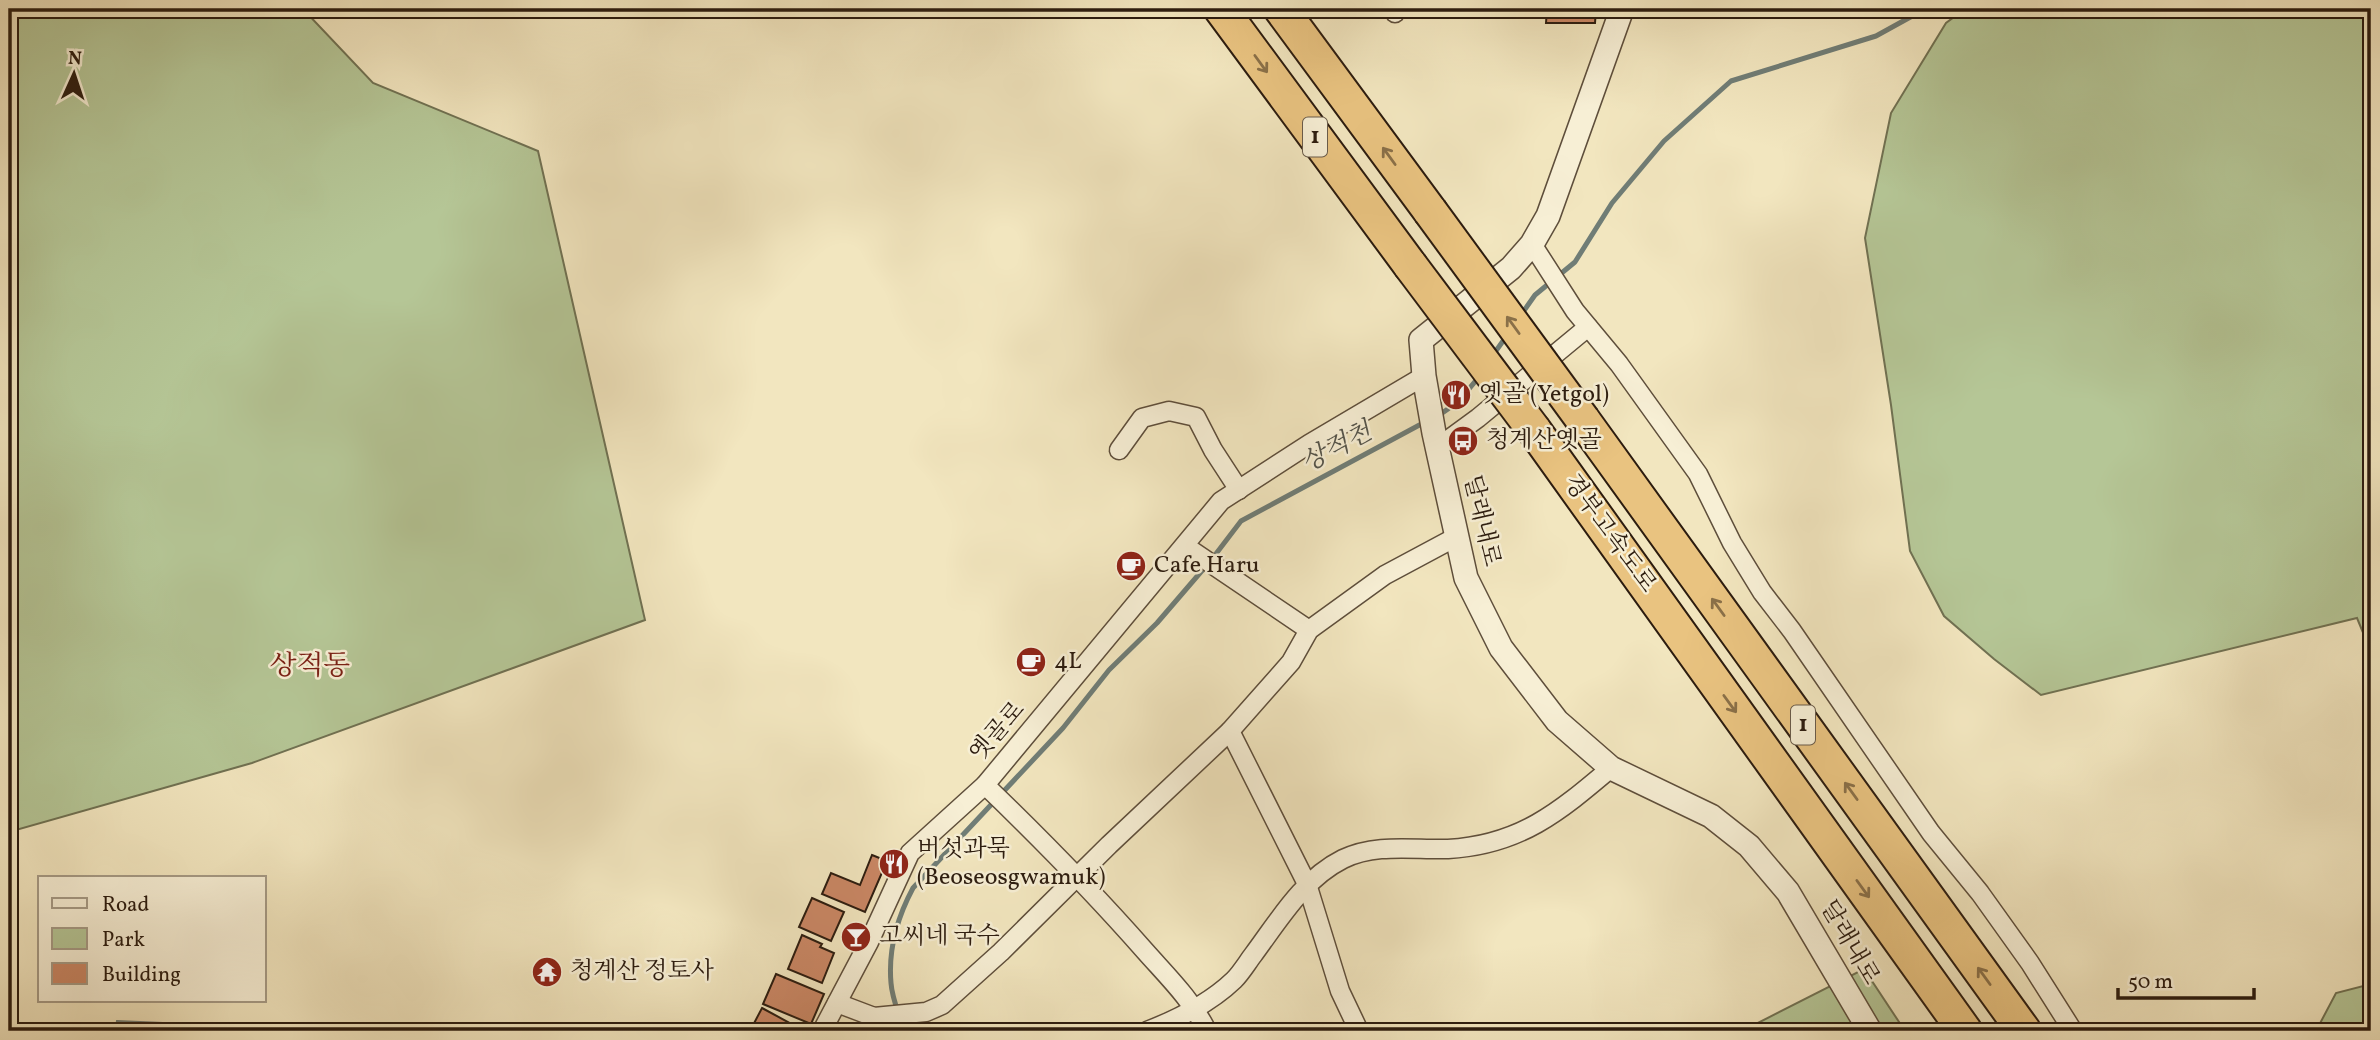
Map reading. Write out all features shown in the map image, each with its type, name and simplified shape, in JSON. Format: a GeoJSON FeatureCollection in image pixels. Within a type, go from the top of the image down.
{"type":"FeatureCollection","features":[{"type":"Feature","properties":{"kind":"highway","name":"경부고속도로"},"geometry":{"type":"LineString","coordinates":[[1221,9],[1534,430],[1965,1031]]}},
{"type":"Feature","properties":{"kind":"highway","name":"경부고속도로"},"geometry":{"type":"LineString","coordinates":[[1281,9],[1583,420],[2024,1031]]}},
{"type":"Feature","properties":{"kind":"street","name":"달래내로"},"geometry":{"type":"LineString","coordinates":[[1622,9],[1548,216],[1532,244],[1511,268],[1421,340],[1436,440],[1466,578],[1502,648],[1557,721],[1611,768],[1711,816],[1749,846],[1788,892],[1870,1031]]}},
{"type":"Feature","properties":{"kind":"street"},"geometry":{"type":"LineString","coordinates":[[1532,244],[1576,311],[1619,364],[1698,474],[1732,543],[1762,592],[1931,833],[1980,894],[2022,953],[2073,1031]]}},
{"type":"Feature","properties":{"kind":"street"},"geometry":{"type":"LineString","coordinates":[[1436,440],[1478,418],[1588,327]]}},
{"type":"Feature","properties":{"kind":"street","name":"옛골로"},"geometry":{"type":"LineString","coordinates":[[822,1031],[869,942],[910,853],[985,785],[1192,551],[1221,502],[1309,444],[1426,387]]}},
{"type":"Feature","properties":{"kind":"street"},"geometry":{"type":"LineString","coordinates":[[1119,450],[1142,418],[1169,411],[1196,417],[1213,450],[1239,490]]}},
{"type":"Feature","properties":{"kind":"street"},"geometry":{"type":"LineString","coordinates":[[837,1003],[869,1017],[919,1014],[943,1005],[1230,731],[1291,662],[1309,630],[1385,575],[1457,537]]}},
{"type":"Feature","properties":{"kind":"street"},"geometry":{"type":"LineString","coordinates":[[1192,551],[1309,630]]}},
{"type":"Feature","properties":{"kind":"street"},"geometry":{"type":"LineString","coordinates":[[1230,731],[1307,884],[1336,979],[1359,1031]]}},
{"type":"Feature","properties":{"kind":"street"},"geometry":{"type":"LineString","coordinates":[[1147,1031],[1196,1009],[1234,980],[1307,884],[1342,860],[1367,849],[1476,846],[1531,829],[1568,805],[1611,768]]}},
{"type":"Feature","properties":{"kind":"street"},"geometry":{"type":"LineString","coordinates":[[985,785],[1078,876],[1196,1009],[1207,1031]]}},
{"type":"Feature","properties":{"kind":"green space"},"geometry":{"type":"Polygon","coordinates":[[[9,9],[303,9],[373,83],[538,151],[645,620],[252,763],[9,832],[9,9]]]}},
{"type":"Feature","properties":{"kind":"green space"},"geometry":{"type":"Polygon","coordinates":[[[1965,9],[2371,9],[2371,652],[2357,618],[2041,695],[1944,616],[1910,551],[1865,238],[1891,113],[1946,23],[1965,9]]]}},
{"type":"Feature","properties":{"kind":"green space"},"geometry":{"type":"Polygon","coordinates":[[[1864,969],[1905,1031],[1742,1031],[1864,969]]]}},
{"type":"Feature","properties":{"kind":"green space"},"geometry":{"type":"Polygon","coordinates":[[[2371,984],[2371,1031],[2316,1031],[2336,993],[2371,984]]]}},
{"type":"Feature","properties":{"kind":"water"},"geometry":{"type":"Polygon","coordinates":[[[117,1021],[209,1025],[235,1031],[115,1031],[117,1021]]]}},
{"type":"Feature","properties":{"kind":"building"},"geometry":{"type":"Polygon","coordinates":[[[1547,9],[1596,9],[1595,23],[1546,23],[1547,9]]]}},
{"type":"Feature","properties":{"kind":"building"},"geometry":{"type":"Polygon","coordinates":[[[872,855],[887,861],[865,912],[822,894],[831,873],[860,885],[872,855]]]}},
{"type":"Feature","properties":{"kind":"building"},"geometry":{"type":"Polygon","coordinates":[[[812,898],[844,912],[831,941],[799,927],[812,898]]]}},
{"type":"Feature","properties":{"kind":"building"},"geometry":{"type":"Polygon","coordinates":[[[802,935],[834,953],[822,983],[788,969],[802,935]]]}},
{"type":"Feature","properties":{"kind":"building"},"geometry":{"type":"Polygon","coordinates":[[[776,974],[824,994],[811,1024],[763,1004],[776,974]]]}},
{"type":"Feature","properties":{"kind":"building"},"geometry":{"type":"Polygon","coordinates":[[[762,1008],[799,1028],[797,1031],[750,1031],[762,1008]]]}},
{"type":"Feature","properties":{"kind":"waterway","name":"상적천"},"geometry":{"type":"LineString","coordinates":[[1521,315],[1535,295],[1575,262],[1612,203],[1664,141],[1731,81],[1876,36],[1925,9]]}},
{"type":"Feature","properties":{"kind":"waterway","name":"상적천"},"geometry":{"type":"LineString","coordinates":[[1493,355],[1508,334]]}},
{"type":"Feature","properties":{"kind":"waterway","name":"상적천"},"geometry":{"type":"LineString","coordinates":[[1437,416],[1461,398],[1480,375]]}},
{"type":"Feature","properties":{"kind":"waterway","name":"상적천"},"geometry":{"type":"LineString","coordinates":[[1212,559],[1241,521],[1425,422]]}},
{"type":"Feature","properties":{"kind":"waterway","name":"상적천"},"geometry":{"type":"LineString","coordinates":[[904,1031],[894,1001],[890,970],[898,922],[913,888],[1063,728],[1109,670],[1157,623],[1206,566]]}},
{"type":"Feature","properties":{"kind":"place","name":"옛골 (Yetgol)"},"geometry":{"type":"Point","coordinates":[1456,395]}},
{"type":"Feature","properties":{"kind":"place","name":"청계산옛골"},"geometry":{"type":"Point","coordinates":[1463,441]}},
{"type":"Feature","properties":{"kind":"place","name":"Cafe Haru"},"geometry":{"type":"Point","coordinates":[1131,566]}},
{"type":"Feature","properties":{"kind":"place","name":"4L"},"geometry":{"type":"Point","coordinates":[1031,662]}},
{"type":"Feature","properties":{"kind":"place","name":"버섯과묵 (Beoseosgwamuk)"},"geometry":{"type":"Point","coordinates":[894,864]}},
{"type":"Feature","properties":{"kind":"place","name":"고씨네 국수"},"geometry":{"type":"Point","coordinates":[856,937]}},
{"type":"Feature","properties":{"kind":"place","name":"청계산 정토사"},"geometry":{"type":"Point","coordinates":[547,972]}},
{"type":"Feature","properties":{"kind":"district","name":"상적동"},"geometry":{"type":"Point","coordinates":[310,666]}}]}
